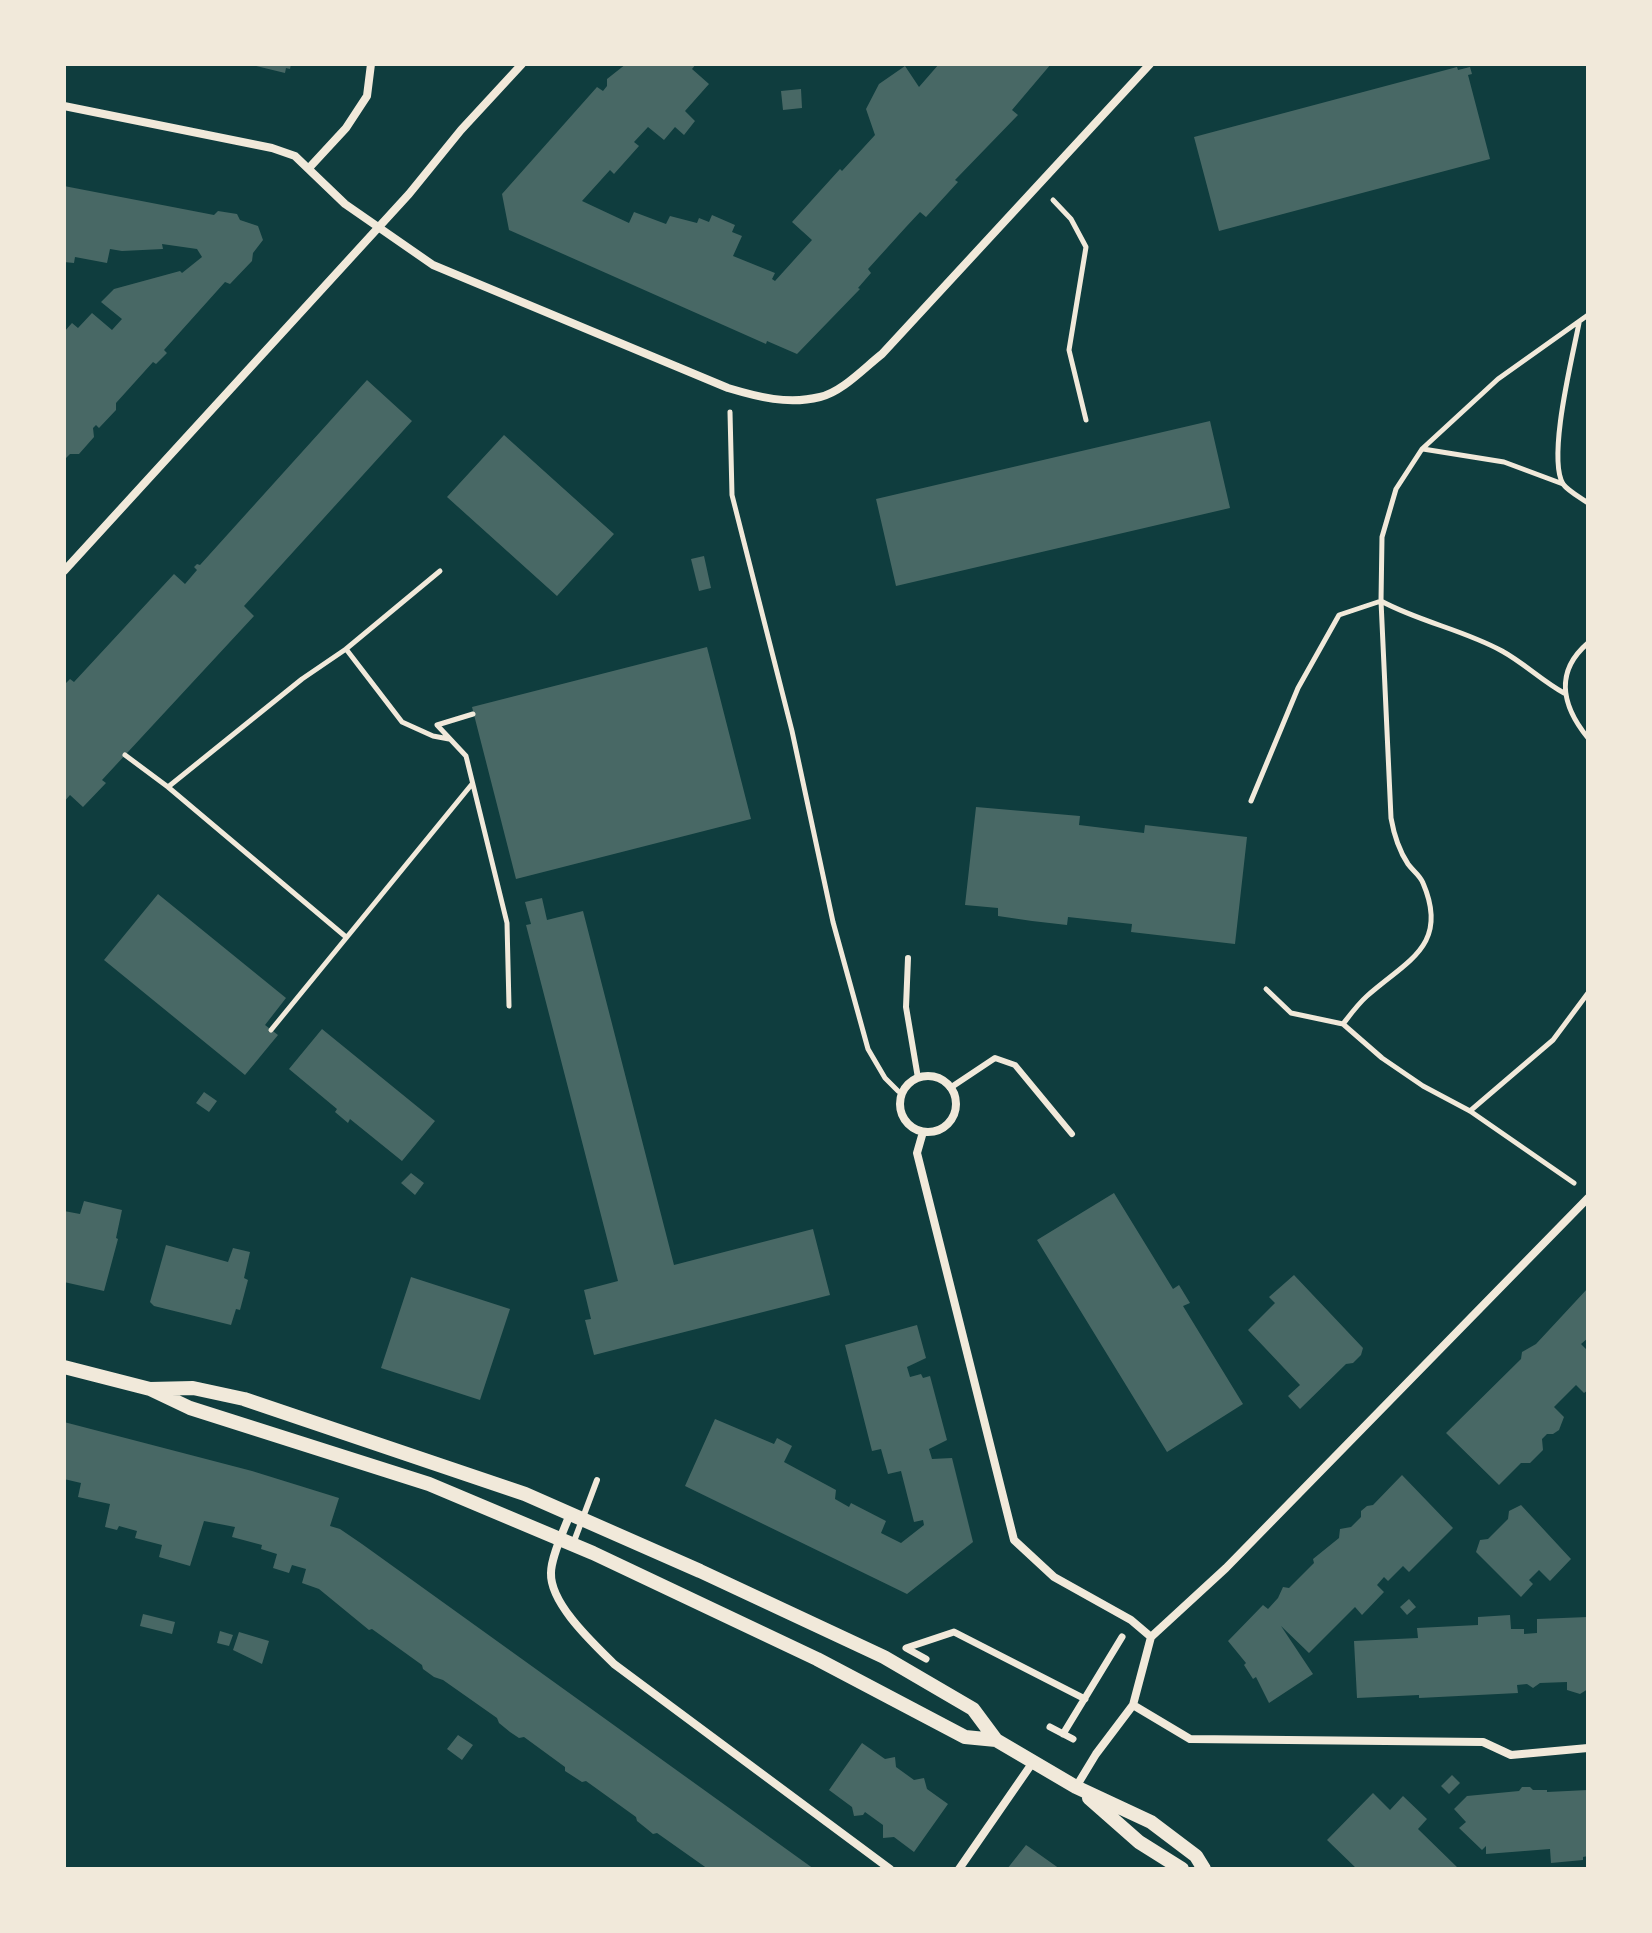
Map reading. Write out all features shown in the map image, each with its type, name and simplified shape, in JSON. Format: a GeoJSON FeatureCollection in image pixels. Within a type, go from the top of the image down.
{"type":"FeatureCollection","features":[{"type":"Feature","properties":{"kind":"street"},"geometry":{"type":"LineString","coordinates":[[309,168],[346,128],[367,96],[371,64]]}},
{"type":"Feature","properties":{"kind":"street"},"geometry":{"type":"LineString","coordinates":[[64,571],[430,170],[461,130],[522,64]]}},
{"type":"Feature","properties":{"kind":"street"},"geometry":{"type":"LineString","coordinates":[[64,106],[272,148],[295,156],[345,204],[433,265],[728,388],[772,401],[822,397],[848,382],[882,354],[1150,64]]}},
{"type":"Feature","properties":{"kind":"street"},"geometry":{"type":"LineString","coordinates":[[918,1078],[936,1078],[950,1088],[956,1105],[949,1123],[932,1132],[912,1127],[900,1107],[908,1085],[918,1078]]}},
{"type":"Feature","properties":{"kind":"street"},"geometry":{"type":"LineString","coordinates":[[923,1132],[917,1153],[1014,1540],[1054,1577],[1131,1620],[1151,1637]]}},
{"type":"Feature","properties":{"kind":"street"},"geometry":{"type":"LineString","coordinates":[[1076,1787],[1096,1754],[1133,1705],[1151,1637],[1226,1568],[1588,1198]]}},
{"type":"Feature","properties":{"kind":"street"},"geometry":{"type":"LineString","coordinates":[[64,1367],[150,1389],[190,1408],[429,1484],[567,1542],[803,1653],[965,1737],[996,1740]]}},
{"type":"Feature","properties":{"kind":"street"},"geometry":{"type":"LineString","coordinates":[[150,1389],[193,1388],[244,1399],[525,1494],[700,1571],[884,1657],[973,1709],[996,1740],[1076,1787],[1151,1822],[1196,1856],[1204,1869]]}},
{"type":"Feature","properties":{"kind":"street"},"geometry":{"type":"LineString","coordinates":[[576,1517],[551,1574],[557,1597],[585,1635],[614,1664],[890,1869]]}},
{"type":"Feature","properties":{"kind":"street"},"geometry":{"type":"LineString","coordinates":[[926,1659],[906,1648],[954,1632],[1085,1699]]}},
{"type":"Feature","properties":{"kind":"street"},"geometry":{"type":"LineString","coordinates":[[1063,1734],[1122,1637]]}},
{"type":"Feature","properties":{"kind":"street"},"geometry":{"type":"LineString","coordinates":[[1133,1705],[1190,1739],[1483,1742],[1511,1755],[1588,1748]]}},
{"type":"Feature","properties":{"kind":"street"},"geometry":{"type":"LineString","coordinates":[[1050,1727],[1073,1739]]}},
{"type":"Feature","properties":{"kind":"street"},"geometry":{"type":"LineString","coordinates":[[959,1869],[1033,1762]]}},
{"type":"Feature","properties":{"kind":"street"},"geometry":{"type":"LineString","coordinates":[[1076,1787],[1139,1842],[1182,1869]]}},
{"type":"Feature","properties":{"kind":"lane"},"geometry":{"type":"LineString","coordinates":[[908,958],[906,1007],[918,1078]]}},
{"type":"Feature","properties":{"kind":"lane"},"geometry":{"type":"LineString","coordinates":[[950,1088],[995,1058],[1015,1065],[1072,1134]]}},
{"type":"Feature","properties":{"kind":"lane"},"geometry":{"type":"LineString","coordinates":[[567,1542],[576,1517],[597,1480]]}},
{"type":"Feature","properties":{"kind":"path"},"geometry":{"type":"LineString","coordinates":[[1038,185],[1071,219],[1086,247],[1069,350],[1086,420]]}},
{"type":"Feature","properties":{"kind":"path"},"geometry":{"type":"LineString","coordinates":[[1343,1024],[1365,998],[1420,953],[1429,936],[1431,917],[1422,879],[1408,865],[1396,844],[1391,818],[1381,601],[1382,537],[1396,489],[1422,449],[1498,379],[1588,315]]}},
{"type":"Feature","properties":{"kind":"path"},"geometry":{"type":"LineString","coordinates":[[1563,484],[1558,460],[1561,416],[1579,322]]}},
{"type":"Feature","properties":{"kind":"path"},"geometry":{"type":"LineString","coordinates":[[728,388],[732,495],[792,731],[833,922],[868,1049],[885,1078],[902,1095]]}},
{"type":"Feature","properties":{"kind":"path"},"geometry":{"type":"LineString","coordinates":[[1422,449],[1504,462],[1563,484],[1588,503]]}},
{"type":"Feature","properties":{"kind":"path"},"geometry":{"type":"LineString","coordinates":[[168,787],[302,679],[346,649],[440,571]]}},
{"type":"Feature","properties":{"kind":"path"},"geometry":{"type":"LineString","coordinates":[[1251,801],[1298,688],[1339,615],[1381,601],[1408,616],[1453,630],[1503,651],[1564,693]]}},
{"type":"Feature","properties":{"kind":"path"},"geometry":{"type":"LineString","coordinates":[[1588,643],[1574,658],[1564,693],[1577,725],[1588,738]]}},
{"type":"Feature","properties":{"kind":"path"},"geometry":{"type":"LineString","coordinates":[[346,649],[402,722],[433,736],[450,739]]}},
{"type":"Feature","properties":{"kind":"path"},"geometry":{"type":"LineString","coordinates":[[473,714],[437,725],[466,756],[473,783],[507,923],[509,1006]]}},
{"type":"Feature","properties":{"kind":"path"},"geometry":{"type":"LineString","coordinates":[[125,755],[168,787],[346,937]]}},
{"type":"Feature","properties":{"kind":"path"},"geometry":{"type":"LineString","coordinates":[[271,1030],[473,783]]}},
{"type":"Feature","properties":{"kind":"path"},"geometry":{"type":"LineString","coordinates":[[1266,989],[1291,1013],[1343,1024],[1382,1058],[1423,1086],[1470,1111],[1576,1184],[1588,1198]]}},
{"type":"Feature","properties":{"kind":"path"},"geometry":{"type":"LineString","coordinates":[[1470,1111],[1553,1040],[1588,993]]}},
{"type":"Feature","properties":{"kind":"building"},"geometry":{"type":"Polygon","coordinates":[[[248,64],[291,64],[285,73],[248,64]]]}},
{"type":"Feature","properties":{"kind":"building"},"geometry":{"type":"Polygon","coordinates":[[[626,64],[696,64],[692,69],[709,84],[685,111],[695,121],[684,135],[675,127],[664,140],[648,127],[634,142],[639,146],[614,174],[610,170],[582,201],[629,223],[634,212],[666,224],[670,216],[697,223],[699,218],[709,222],[712,215],[735,225],[732,232],[742,236],[733,256],[775,273],[772,279],[775,281],[812,240],[792,222],[875,135],[866,109],[879,84],[905,66],[919,87],[939,64],[1051,64],[1012,110],[1018,115],[955,180],[958,182],[926,217],[920,212],[906,227],[868,269],[871,273],[860,289],[797,354],[767,341],[766,344],[509,230],[502,194],[597,87],[603,91],[607,79],[626,64]]]}},
{"type":"Feature","properties":{"kind":"building"},"geometry":{"type":"Polygon","coordinates":[[[1457,67],[1458,70],[1470,67],[1472,74],[1468,75],[1490,159],[1219,231],[1194,137],[1457,67]]]}},
{"type":"Feature","properties":{"kind":"building"},"geometry":{"type":"Polygon","coordinates":[[[801,89],[802,108],[783,110],[781,91],[801,89]]]}},
{"type":"Feature","properties":{"kind":"building"},"geometry":{"type":"Polygon","coordinates":[[[64,186],[214,215],[218,211],[237,214],[240,220],[258,226],[263,240],[253,253],[252,261],[230,284],[225,282],[164,350],[167,353],[156,364],[153,362],[116,403],[116,410],[99,428],[96,425],[93,428],[94,437],[79,454],[70,454],[64,460],[64,332],[72,323],[78,328],[92,313],[112,330],[122,319],[101,302],[114,289],[180,271],[182,273],[202,257],[197,249],[162,244],[163,249],[110,249],[107,263],[75,257],[74,263],[64,262],[64,186]]]}},
{"type":"Feature","properties":{"kind":"building"},"geometry":{"type":"Polygon","coordinates":[[[367,380],[412,421],[244,606],[254,616],[102,780],[106,783],[83,807],[70,795],[64,802],[64,685],[70,679],[74,682],[174,574],[185,584],[197,570],[194,567],[200,565],[367,380]]]}},
{"type":"Feature","properties":{"kind":"building"},"geometry":{"type":"Polygon","coordinates":[[[1210,421],[1230,508],[896,586],[876,499],[1210,421]]]}},
{"type":"Feature","properties":{"kind":"building"},"geometry":{"type":"Polygon","coordinates":[[[504,435],[614,534],[557,596],[447,497],[504,435]]]}},
{"type":"Feature","properties":{"kind":"building"},"geometry":{"type":"Polygon","coordinates":[[[704,556],[711,588],[699,591],[691,559],[704,556]]]}},
{"type":"Feature","properties":{"kind":"building"},"geometry":{"type":"Polygon","coordinates":[[[707,647],[751,819],[516,879],[472,707],[707,647]]]}},
{"type":"Feature","properties":{"kind":"building"},"geometry":{"type":"Polygon","coordinates":[[[976,807],[1080,816],[1079,825],[1144,833],[1145,825],[1247,837],[1235,944],[1131,932],[1132,924],[1068,917],[1067,925],[1032,921],[998,916],[998,908],[965,905],[976,807]]]}},
{"type":"Feature","properties":{"kind":"building"},"geometry":{"type":"Polygon","coordinates":[[[158,894],[286,998],[265,1025],[278,1035],[245,1075],[104,960],[158,894]]]}},
{"type":"Feature","properties":{"kind":"building"},"geometry":{"type":"Polygon","coordinates":[[[542,898],[547,920],[583,911],[674,1265],[813,1229],[830,1295],[594,1355],[585,1320],[591,1319],[584,1290],[618,1281],[526,925],[531,924],[525,902],[542,898]]]}},
{"type":"Feature","properties":{"kind":"building"},"geometry":{"type":"Polygon","coordinates":[[[322,1029],[435,1121],[402,1161],[350,1119],[348,1123],[335,1112],[337,1109],[289,1069],[322,1029]]]}},
{"type":"Feature","properties":{"kind":"building"},"geometry":{"type":"Polygon","coordinates":[[[204,1092],[217,1101],[209,1112],[196,1103],[204,1092]]]}},
{"type":"Feature","properties":{"kind":"building"},"geometry":{"type":"Polygon","coordinates":[[[411,1173],[424,1183],[415,1195],[401,1183],[411,1173]]]}},
{"type":"Feature","properties":{"kind":"building"},"geometry":{"type":"Polygon","coordinates":[[[1114,1193],[1173,1289],[1179,1285],[1190,1303],[1183,1306],[1243,1404],[1167,1452],[1037,1240],[1114,1193]]]}},
{"type":"Feature","properties":{"kind":"building"},"geometry":{"type":"Polygon","coordinates":[[[84,1201],[122,1210],[104,1291],[64,1282],[64,1211],[80,1214],[84,1201]]]}},
{"type":"Feature","properties":{"kind":"building"},"geometry":{"type":"Polygon","coordinates":[[[166,1245],[228,1262],[233,1248],[250,1252],[244,1278],[248,1280],[240,1310],[236,1309],[231,1325],[154,1306],[150,1302],[166,1245]]]}},
{"type":"Feature","properties":{"kind":"building"},"geometry":{"type":"Polygon","coordinates":[[[1294,1275],[1363,1348],[1353,1363],[1346,1364],[1300,1409],[1288,1396],[1300,1385],[1248,1330],[1275,1303],[1269,1297],[1294,1275]]]}},
{"type":"Feature","properties":{"kind":"building"},"geometry":{"type":"Polygon","coordinates":[[[411,1277],[510,1309],[480,1400],[381,1368],[411,1277]]]}},
{"type":"Feature","properties":{"kind":"building"},"geometry":{"type":"Polygon","coordinates":[[[1588,1288],[1588,1338],[1581,1344],[1588,1351],[1588,1390],[1584,1393],[1576,1385],[1554,1407],[1564,1417],[1559,1430],[1547,1434],[1542,1439],[1543,1450],[1530,1463],[1521,1463],[1499,1485],[1446,1433],[1588,1288]]]}},
{"type":"Feature","properties":{"kind":"building"},"geometry":{"type":"Polygon","coordinates":[[[917,1325],[926,1358],[907,1367],[910,1377],[921,1374],[923,1378],[930,1376],[947,1440],[929,1449],[932,1459],[952,1458],[973,1542],[907,1594],[685,1486],[715,1419],[774,1444],[777,1438],[792,1446],[784,1462],[836,1490],[835,1499],[849,1507],[851,1503],[886,1521],[881,1533],[901,1543],[924,1525],[923,1520],[914,1522],[901,1471],[888,1474],[881,1449],[872,1451],[845,1345],[917,1325]]]}},
{"type":"Feature","properties":{"kind":"building"},"geometry":{"type":"Polygon","coordinates":[[[64,1422],[252,1471],[339,1498],[330,1526],[362,1544],[814,1869],[708,1869],[657,1833],[653,1834],[636,1817],[586,1781],[582,1782],[565,1771],[565,1767],[524,1737],[519,1738],[510,1732],[497,1718],[434,1677],[372,1629],[369,1630],[319,1589],[302,1583],[306,1569],[292,1565],[289,1573],[273,1568],[277,1554],[261,1549],[262,1545],[232,1537],[235,1527],[204,1521],[190,1566],[159,1557],[162,1545],[135,1538],[137,1531],[119,1526],[117,1530],[105,1527],[110,1504],[78,1497],[81,1483],[64,1479],[64,1422]]]}},
{"type":"Feature","properties":{"kind":"building"},"geometry":{"type":"Polygon","coordinates":[[[1402,1475],[1453,1528],[1409,1572],[1403,1566],[1388,1581],[1384,1577],[1377,1585],[1384,1592],[1362,1615],[1355,1607],[1309,1653],[1281,1626],[1313,1674],[1269,1703],[1256,1677],[1253,1679],[1244,1665],[1246,1663],[1228,1641],[1263,1605],[1268,1609],[1283,1587],[1289,1588],[1314,1563],[1313,1559],[1339,1538],[1340,1529],[1351,1527],[1361,1517],[1361,1511],[1373,1505],[1402,1475]]]}},
{"type":"Feature","properties":{"kind":"building"},"geometry":{"type":"Polygon","coordinates":[[[1521,1505],[1571,1559],[1550,1581],[1539,1570],[1529,1580],[1533,1584],[1521,1597],[1476,1552],[1480,1540],[1488,1539],[1508,1519],[1509,1511],[1521,1505]]]}},
{"type":"Feature","properties":{"kind":"building"},"geometry":{"type":"Polygon","coordinates":[[[1409,1599],[1416,1607],[1407,1615],[1400,1607],[1409,1599]]]}},
{"type":"Feature","properties":{"kind":"building"},"geometry":{"type":"Polygon","coordinates":[[[143,1614],[175,1622],[172,1634],[140,1626],[143,1614]]]}},
{"type":"Feature","properties":{"kind":"building"},"geometry":{"type":"Polygon","coordinates":[[[1510,1615],[1511,1629],[1524,1629],[1524,1634],[1537,1633],[1537,1619],[1588,1617],[1588,1689],[1580,1694],[1567,1690],[1567,1682],[1540,1683],[1533,1688],[1527,1684],[1517,1685],[1518,1693],[1357,1698],[1354,1641],[1418,1638],[1417,1628],[1478,1625],[1478,1617],[1510,1615]]]}},
{"type":"Feature","properties":{"kind":"building"},"geometry":{"type":"Polygon","coordinates":[[[220,1631],[233,1635],[229,1646],[217,1643],[220,1631]]]}},
{"type":"Feature","properties":{"kind":"building"},"geometry":{"type":"Polygon","coordinates":[[[239,1632],[269,1641],[262,1664],[233,1650],[239,1632]]]}},
{"type":"Feature","properties":{"kind":"building"},"geometry":{"type":"Polygon","coordinates":[[[458,1735],[473,1745],[462,1760],[447,1749],[458,1735]]]}},
{"type":"Feature","properties":{"kind":"building"},"geometry":{"type":"Polygon","coordinates":[[[862,1743],[885,1759],[895,1757],[896,1767],[914,1780],[924,1778],[927,1789],[948,1804],[914,1852],[894,1837],[883,1838],[883,1825],[865,1812],[854,1816],[852,1807],[829,1790],[862,1743]]]}},
{"type":"Feature","properties":{"kind":"building"},"geometry":{"type":"Polygon","coordinates":[[[1452,1775],[1460,1783],[1449,1794],[1441,1786],[1452,1775]]]}},
{"type":"Feature","properties":{"kind":"building"},"geometry":{"type":"Polygon","coordinates":[[[1522,1787],[1547,1792],[1588,1790],[1588,1856],[1583,1860],[1551,1863],[1550,1849],[1486,1854],[1486,1846],[1482,1850],[1459,1828],[1466,1822],[1454,1809],[1467,1796],[1519,1791],[1522,1787]]]}},
{"type":"Feature","properties":{"kind":"building"},"geometry":{"type":"Polygon","coordinates":[[[1373,1793],[1390,1810],[1403,1796],[1427,1819],[1418,1829],[1459,1869],[1357,1869],[1327,1840],[1373,1793]]]}},
{"type":"Feature","properties":{"kind":"building"},"geometry":{"type":"Polygon","coordinates":[[[1026,1845],[1029,1847],[1060,1869],[1007,1869],[1026,1845]]]}}]}
